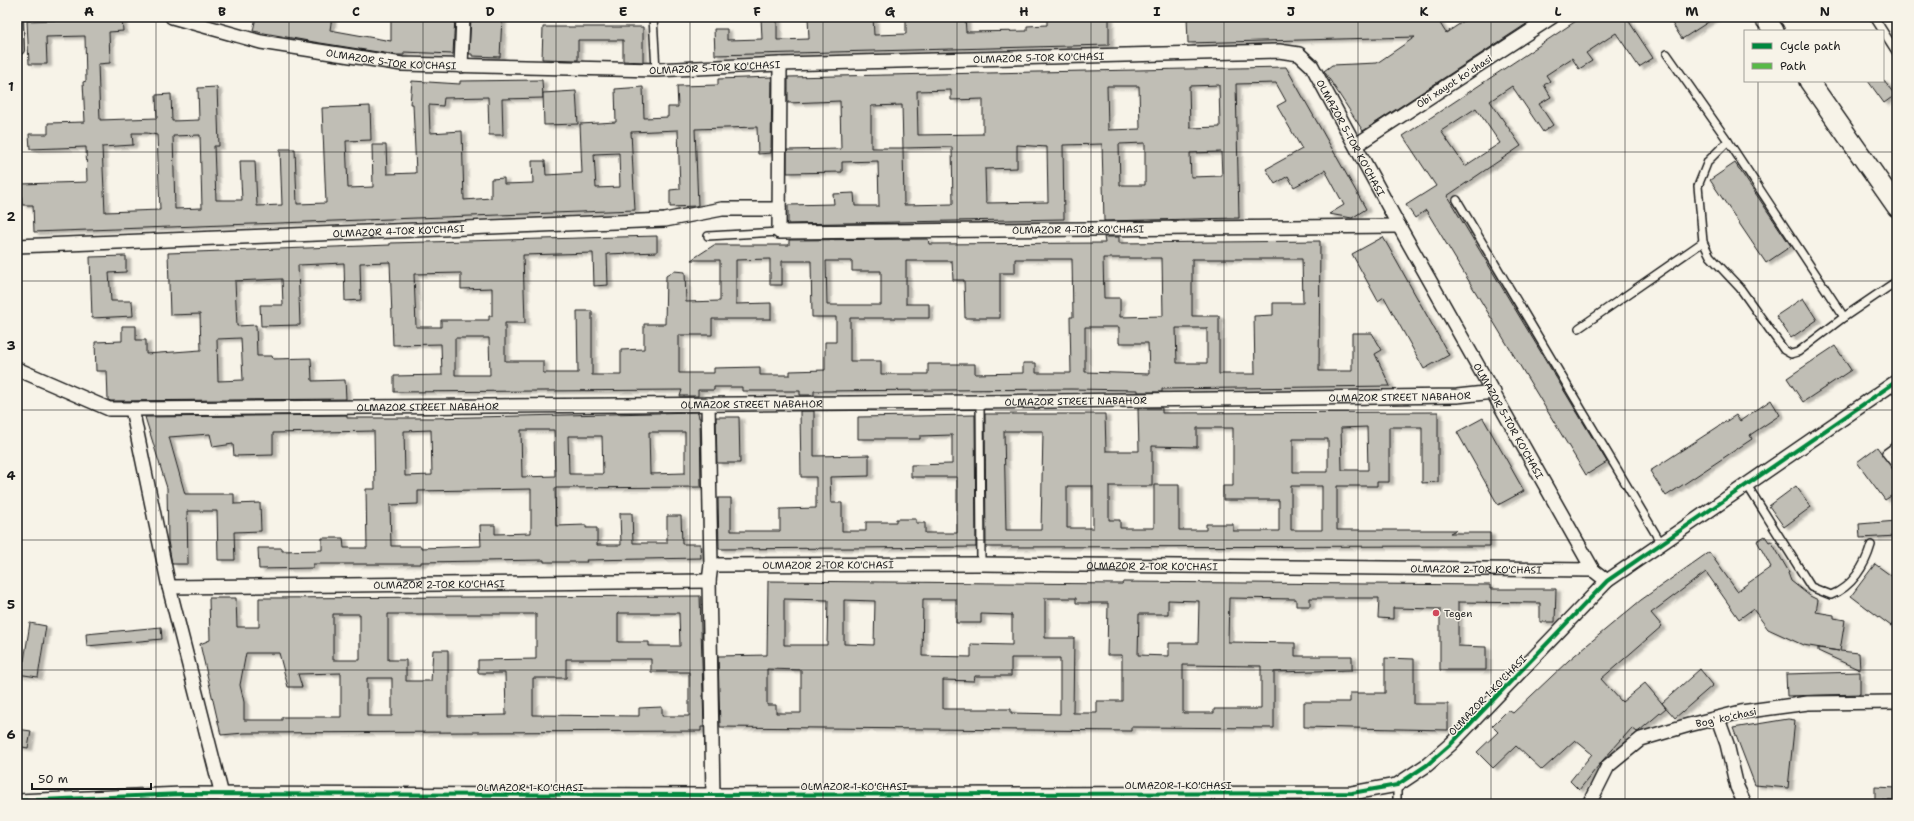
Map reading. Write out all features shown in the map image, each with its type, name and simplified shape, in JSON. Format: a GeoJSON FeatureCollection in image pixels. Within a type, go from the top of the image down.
{"type":"FeatureCollection","features":[{"type":"Feature","properties":{"kind":"main road"},"geometry":{"type":"LineString","coordinates":[[1764,17],[1773,30]]}},
{"type":"Feature","properties":{"kind":"main road"},"geometry":{"type":"LineString","coordinates":[[1810,82],[1897,207]]}},
{"type":"Feature","properties":{"kind":"street","name":"OLMAZOR 5-TOR KO'CHASI"},"geometry":{"type":"LineString","coordinates":[[172,17],[261,42],[402,64],[461,66],[656,70],[780,64],[1279,51],[1299,54],[1312,66],[1593,570],[1607,581]]}},
{"type":"Feature","properties":{"kind":"street"},"geometry":{"type":"LineString","coordinates":[[461,66],[463,17]]}},
{"type":"Feature","properties":{"kind":"street","name":"Obi xayot koʻchasi"},"geometry":{"type":"LineString","coordinates":[[1356,145],[1552,17]]}},
{"type":"Feature","properties":{"kind":"street"},"geometry":{"type":"LineString","coordinates":[[779,232],[780,64]]}},
{"type":"Feature","properties":{"kind":"street","name":"OLMAZOR 4-TOR KO'CHASI"},"geometry":{"type":"LineString","coordinates":[[17,246],[658,220],[722,210],[779,209]]}},
{"type":"Feature","properties":{"kind":"street","name":"OLMAZOR 4-TOR KO'CHASI"},"geometry":{"type":"LineString","coordinates":[[779,232],[1400,226]]}},
{"type":"Feature","properties":{"kind":"street","name":"OLMAZOR STREET NABAHOR"},"geometry":{"type":"LineString","coordinates":[[17,369],[109,408],[132,409],[980,402],[1457,396],[1494,392]]}},
{"type":"Feature","properties":{"kind":"street","name":"OLMAZOR 1-KO'CHASI"},"geometry":{"type":"LineString","coordinates":[[22,802],[182,799],[222,794],[713,795],[778,799],[1352,792],[1397,784],[1427,765],[1451,744],[1607,581],[1897,381]]}},
{"type":"Feature","properties":{"kind":"street"},"geometry":{"type":"LineString","coordinates":[[708,404],[711,565],[709,581],[713,795]]}},
{"type":"Feature","properties":{"kind":"street"},"geometry":{"type":"LineString","coordinates":[[132,409],[169,587],[222,794]]}},
{"type":"Feature","properties":{"kind":"street","name":"OLMAZOR 2-TOR KO'CHASI"},"geometry":{"type":"LineString","coordinates":[[711,565],[981,564],[1593,570]]}},
{"type":"Feature","properties":{"kind":"street","name":"OLMAZOR 2-TOR KO'CHASI"},"geometry":{"type":"LineString","coordinates":[[169,587],[709,581]]}},
{"type":"Feature","properties":{"kind":"street","name":"Bogʻ koʻchasi"},"geometry":{"type":"LineString","coordinates":[[1589,804],[1608,766],[1641,740],[1689,725],[1718,719],[1741,712],[1808,703],[1870,701],[1897,702]]}},
{"type":"Feature","properties":{"kind":"street"},"geometry":{"type":"LineString","coordinates":[[1718,719],[1728,744],[1739,792],[1745,804]]}},
{"type":"Feature","properties":{"kind":"lane"},"geometry":{"type":"LineString","coordinates":[[17,50],[20,50],[19,17]]}},
{"type":"Feature","properties":{"kind":"lane"},"geometry":{"type":"LineString","coordinates":[[653,17],[656,70]]}},
{"type":"Feature","properties":{"kind":"lane"},"geometry":{"type":"LineString","coordinates":[[1874,17],[1882,30]]}},
{"type":"Feature","properties":{"kind":"lane"},"geometry":{"type":"LineString","coordinates":[[1884,33],[1897,53]]}},
{"type":"Feature","properties":{"kind":"lane"},"geometry":{"type":"LineString","coordinates":[[1667,54],[1728,141],[1844,317]]}},
{"type":"Feature","properties":{"kind":"lane"},"geometry":{"type":"LineString","coordinates":[[1728,141],[1708,160],[1698,186],[1703,242],[1710,256],[1740,288],[1784,350],[1791,354],[1798,352],[1844,317],[1897,282]]}},
{"type":"Feature","properties":{"kind":"lane"},"geometry":{"type":"LineString","coordinates":[[1457,200],[1660,543]]}},
{"type":"Feature","properties":{"kind":"lane"},"geometry":{"type":"LineString","coordinates":[[708,236],[779,232]]}},
{"type":"Feature","properties":{"kind":"lane"},"geometry":{"type":"LineString","coordinates":[[1579,328],[1703,242]]}},
{"type":"Feature","properties":{"kind":"lane"},"geometry":{"type":"LineString","coordinates":[[980,402],[981,564]]}},
{"type":"Feature","properties":{"kind":"lane"},"geometry":{"type":"LineString","coordinates":[[1897,445],[1886,453],[1897,467]]}},
{"type":"Feature","properties":{"kind":"lane"},"geometry":{"type":"LineString","coordinates":[[1747,485],[1810,587],[1831,595],[1842,590],[1857,574],[1867,558],[1870,545]]}},
{"type":"Feature","properties":{"kind":"lane"},"geometry":{"type":"LineString","coordinates":[[1397,784],[1397,804]]}},
{"type":"Feature","properties":{"kind":"building"},"geometry":{"type":"Polygon","coordinates":[[[256,17],[283,17],[299,20],[300,17],[332,17],[330,30],[391,41],[391,17],[455,17],[453,54],[404,52],[404,55],[397,55],[253,31],[256,17]]]}},
{"type":"Feature","properties":{"kind":"building"},"geometry":{"type":"Polygon","coordinates":[[[471,17],[502,17],[500,57],[472,56],[472,54],[469,54],[471,17]]]}},
{"type":"Feature","properties":{"kind":"building"},"geometry":{"type":"Polygon","coordinates":[[[761,17],[777,17],[777,40],[809,39],[808,17],[873,17],[874,35],[906,34],[906,17],[965,17],[966,32],[1027,31],[1027,26],[1047,25],[1047,17],[1109,17],[1109,45],[715,55],[714,29],[727,29],[727,40],[762,39],[761,17]]]}},
{"type":"Feature","properties":{"kind":"building"},"geometry":{"type":"Polygon","coordinates":[[[1187,17],[1436,17],[1446,33],[1470,17],[1537,17],[1363,131],[1324,71],[1332,65],[1377,63],[1415,37],[1188,43],[1187,17]]]}},
{"type":"Feature","properties":{"kind":"building"},"geometry":{"type":"Polygon","coordinates":[[[1582,17],[1626,17],[1653,58],[1639,67],[1616,33],[1586,53],[1592,61],[1579,69],[1572,58],[1546,75],[1550,81],[1544,85],[1551,97],[1539,104],[1553,125],[1543,132],[1512,86],[1490,101],[1521,146],[1447,196],[1607,462],[1586,475],[1426,210],[1415,218],[1406,205],[1436,186],[1403,136],[1582,17]],[[1476,108],[1441,131],[1465,166],[1500,143],[1476,108]]]}},
{"type":"Feature","properties":{"kind":"building"},"geometry":{"type":"Polygon","coordinates":[[[1668,17],[1716,17],[1682,39],[1668,17]]]}},
{"type":"Feature","properties":{"kind":"building"},"geometry":{"type":"Polygon","coordinates":[[[122,18],[123,31],[109,32],[110,63],[98,64],[100,120],[157,118],[156,95],[171,94],[172,121],[199,120],[198,88],[217,87],[219,146],[214,146],[216,200],[242,200],[240,161],[255,161],[257,206],[282,205],[280,149],[295,149],[297,204],[326,203],[322,108],[370,106],[371,140],[346,141],[348,188],[373,187],[372,145],[386,145],[387,174],[416,173],[413,104],[410,104],[412,81],[460,84],[460,81],[542,80],[543,98],[502,99],[503,135],[489,135],[488,97],[444,98],[443,106],[429,105],[430,133],[462,131],[464,200],[491,198],[491,179],[504,178],[504,184],[533,183],[532,161],[545,161],[546,175],[582,173],[580,124],[616,122],[615,89],[643,87],[644,118],[668,117],[668,107],[678,107],[677,86],[718,85],[718,79],[772,77],[771,153],[758,154],[757,127],[695,129],[698,205],[696,206],[670,207],[670,190],[680,189],[678,130],[631,132],[635,210],[34,232],[33,205],[22,205],[21,184],[87,182],[86,147],[30,149],[29,134],[48,134],[48,123],[85,122],[83,82],[86,81],[85,36],[46,37],[47,64],[29,64],[27,21],[122,18]],[[132,133],[133,145],[102,147],[105,212],[160,210],[157,135],[132,133]],[[200,135],[173,136],[175,209],[202,208],[200,135]],[[619,153],[594,154],[596,188],[620,187],[619,153]]]}},
{"type":"Feature","properties":{"kind":"building"},"geometry":{"type":"Polygon","coordinates":[[[543,27],[643,27],[643,62],[623,61],[623,40],[578,40],[578,60],[542,59],[543,27]]]}},
{"type":"Feature","properties":{"kind":"building"},"geometry":{"type":"Polygon","coordinates":[[[1286,67],[1366,209],[1352,218],[1329,214],[1344,205],[1325,170],[1294,187],[1288,176],[1275,184],[1266,169],[1302,149],[1277,106],[1286,101],[1276,83],[1236,84],[1239,218],[1104,221],[1102,144],[1063,145],[1064,219],[788,224],[788,205],[834,204],[833,194],[854,193],[855,206],[879,206],[878,161],[842,162],[842,172],[787,173],[787,150],[841,149],[840,101],[788,103],[788,77],[1286,67]],[[1219,85],[1189,86],[1190,128],[1220,127],[1219,85]],[[1107,86],[1108,130],[1140,129],[1139,86],[1107,86]],[[951,90],[917,91],[918,135],[983,134],[983,99],[951,100],[951,90]],[[902,105],[871,106],[871,148],[903,148],[902,105]],[[1145,143],[1119,144],[1120,185],[1145,185],[1145,143]],[[1017,145],[1017,168],[985,169],[986,203],[1048,202],[1047,147],[1017,145]],[[952,147],[903,148],[904,205],[953,204],[952,147]],[[1221,152],[1190,153],[1191,177],[1222,176],[1221,152]]]}},
{"type":"Feature","properties":{"kind":"building"},"geometry":{"type":"Polygon","coordinates":[[[1884,81],[1895,95],[1884,103],[1869,82],[1884,81]]]}},
{"type":"Feature","properties":{"kind":"building"},"geometry":{"type":"Polygon","coordinates":[[[576,91],[578,124],[544,125],[543,93],[576,91]]]}},
{"type":"Feature","properties":{"kind":"building"},"geometry":{"type":"Polygon","coordinates":[[[1735,163],[1791,246],[1766,263],[1710,180],[1735,163]]]}},
{"type":"Feature","properties":{"kind":"building"},"geometry":{"type":"Polygon","coordinates":[[[657,236],[657,252],[607,254],[608,285],[594,286],[593,253],[523,255],[525,323],[505,323],[505,361],[543,361],[543,373],[578,373],[577,311],[592,311],[592,375],[621,375],[621,350],[644,349],[644,324],[665,324],[666,276],[674,271],[685,272],[686,302],[720,301],[720,260],[691,260],[714,245],[789,245],[789,240],[928,239],[929,244],[1105,243],[1104,237],[1119,237],[1119,243],[1320,241],[1319,371],[1352,371],[1352,333],[1372,333],[1382,350],[1375,354],[1390,386],[1162,389],[1162,392],[1138,392],[1138,390],[1071,389],[814,391],[814,395],[800,395],[800,391],[742,391],[742,387],[714,387],[714,390],[698,390],[698,396],[680,396],[682,390],[394,392],[394,376],[442,375],[441,344],[393,345],[390,262],[360,263],[361,300],[345,301],[344,263],[298,265],[300,325],[261,326],[260,305],[283,305],[282,279],[235,281],[237,326],[256,325],[257,356],[272,356],[273,359],[311,358],[312,381],[345,380],[346,399],[108,400],[107,371],[96,371],[95,342],[122,341],[122,326],[136,326],[136,340],[146,340],[146,354],[201,350],[200,314],[170,315],[168,253],[390,245],[390,243],[657,236]],[[1103,258],[1104,298],[1120,298],[1120,317],[1163,316],[1162,258],[1103,258]],[[770,259],[736,260],[736,304],[771,303],[771,319],[712,319],[712,335],[679,335],[679,373],[714,373],[714,368],[760,367],[760,375],[790,375],[790,371],[825,370],[825,342],[836,342],[836,317],[812,317],[811,261],[782,261],[782,285],[770,285],[770,259]],[[1015,259],[1015,273],[1000,273],[1000,318],[965,318],[964,280],[953,280],[952,261],[906,261],[906,304],[929,304],[929,318],[850,318],[850,361],[881,361],[881,374],[928,374],[928,364],[975,364],[975,374],[1023,373],[1023,363],[1036,363],[1036,373],[1071,373],[1070,317],[1073,317],[1072,259],[1015,259]],[[1192,259],[1192,316],[1219,316],[1219,374],[1255,374],[1254,316],[1273,315],[1273,303],[1303,303],[1302,259],[1192,259]],[[826,261],[827,305],[881,305],[881,271],[852,271],[852,261],[826,261]],[[461,273],[414,274],[416,327],[441,327],[441,320],[489,320],[489,316],[492,316],[492,288],[461,289],[461,273]],[[1085,327],[1085,372],[1149,374],[1148,343],[1119,343],[1119,327],[1085,327]],[[1176,328],[1177,363],[1207,363],[1207,328],[1176,328]],[[241,338],[217,339],[218,381],[243,380],[241,338]],[[455,338],[455,375],[490,375],[489,338],[455,338]]]}},
{"type":"Feature","properties":{"kind":"building"},"geometry":{"type":"Polygon","coordinates":[[[1383,237],[1449,355],[1424,369],[1384,297],[1378,301],[1352,254],[1383,237]]]}},
{"type":"Feature","properties":{"kind":"building"},"geometry":{"type":"Polygon","coordinates":[[[126,256],[126,272],[109,273],[111,301],[132,301],[133,316],[92,318],[90,257],[126,256]]]}},
{"type":"Feature","properties":{"kind":"building"},"geometry":{"type":"Polygon","coordinates":[[[1803,298],[1817,320],[1791,338],[1776,316],[1803,298]]]}},
{"type":"Feature","properties":{"kind":"building"},"geometry":{"type":"Polygon","coordinates":[[[1835,346],[1851,370],[1803,402],[1787,378],[1835,346]]]}},
{"type":"Feature","properties":{"kind":"building"},"geometry":{"type":"Polygon","coordinates":[[[1771,400],[1780,415],[1750,435],[1752,439],[1666,496],[1650,471],[1736,415],[1740,421],[1771,400]]]}},
{"type":"Feature","properties":{"kind":"building"},"geometry":{"type":"Polygon","coordinates":[[[1138,408],[1162,408],[1162,413],[1438,412],[1438,482],[1422,483],[1422,427],[1389,427],[1389,482],[1377,482],[1377,486],[1337,486],[1337,530],[1456,530],[1450,533],[1490,533],[1490,546],[986,547],[985,414],[1105,414],[1106,451],[1139,451],[1138,408]],[[1367,427],[1341,428],[1342,470],[1368,470],[1367,427]],[[1197,428],[1197,447],[1152,446],[1152,486],[1109,486],[1109,520],[1120,520],[1120,528],[1154,528],[1154,485],[1179,485],[1179,530],[1206,530],[1206,524],[1233,524],[1233,531],[1279,531],[1279,500],[1223,500],[1223,486],[1233,486],[1233,428],[1197,428]],[[1004,431],[1006,530],[1041,530],[1043,431],[1004,431]],[[1293,439],[1293,472],[1328,472],[1328,439],[1293,439]],[[1067,486],[1067,528],[1093,528],[1093,486],[1067,486]],[[1291,486],[1291,530],[1322,530],[1322,486],[1291,486]]]}},
{"type":"Feature","properties":{"kind":"building"},"geometry":{"type":"Polygon","coordinates":[[[800,411],[814,411],[814,456],[869,455],[869,476],[830,477],[831,503],[842,503],[842,531],[866,531],[866,522],[896,522],[896,519],[916,519],[916,523],[925,523],[925,533],[957,533],[957,477],[911,477],[911,465],[952,464],[952,435],[920,436],[920,439],[858,439],[858,417],[975,415],[976,547],[719,549],[718,498],[731,498],[731,531],[780,531],[780,509],[816,508],[816,477],[801,477],[800,411]]]}},
{"type":"Feature","properties":{"kind":"building"},"geometry":{"type":"Polygon","coordinates":[[[698,412],[700,418],[701,487],[555,488],[556,526],[586,525],[586,528],[597,528],[597,545],[621,545],[620,513],[632,513],[633,543],[667,543],[667,516],[681,516],[682,544],[700,544],[701,558],[586,560],[587,562],[544,562],[544,560],[421,562],[421,564],[313,564],[313,568],[259,569],[258,548],[282,548],[282,551],[322,550],[322,538],[343,538],[344,548],[367,548],[366,489],[375,489],[374,431],[273,433],[273,455],[234,456],[233,444],[213,447],[210,434],[169,437],[185,494],[234,494],[234,504],[260,503],[261,531],[234,532],[235,560],[218,560],[217,511],[187,511],[188,564],[172,564],[168,541],[167,488],[145,417],[347,415],[347,418],[431,418],[698,412]],[[431,430],[404,431],[405,476],[432,475],[431,430]],[[521,430],[522,477],[555,476],[554,430],[521,430]],[[649,432],[650,474],[685,473],[685,432],[649,432]],[[568,436],[569,474],[603,474],[602,436],[568,436]],[[531,489],[418,491],[418,504],[390,505],[391,546],[421,546],[421,548],[481,546],[480,525],[495,525],[495,534],[531,533],[531,489]]]}},
{"type":"Feature","properties":{"kind":"building"},"geometry":{"type":"Polygon","coordinates":[[[716,417],[739,417],[740,463],[717,463],[716,417]]]}},
{"type":"Feature","properties":{"kind":"building"},"geometry":{"type":"Polygon","coordinates":[[[1483,418],[1524,491],[1498,505],[1457,432],[1483,418]]]}},
{"type":"Feature","properties":{"kind":"building"},"geometry":{"type":"Polygon","coordinates":[[[1877,447],[1897,475],[1897,492],[1885,500],[1857,462],[1877,447]]]}},
{"type":"Feature","properties":{"kind":"building"},"geometry":{"type":"Polygon","coordinates":[[[1796,486],[1811,507],[1784,527],[1769,506],[1796,486]]]}},
{"type":"Feature","properties":{"kind":"building"},"geometry":{"type":"Polygon","coordinates":[[[1897,521],[1897,536],[1860,538],[1859,524],[1897,521]]]}},
{"type":"Feature","properties":{"kind":"building"},"geometry":{"type":"Polygon","coordinates":[[[1765,536],[1769,542],[1771,541],[1789,572],[1791,581],[1810,596],[1818,600],[1816,612],[1834,615],[1834,618],[1845,620],[1840,651],[1859,653],[1860,670],[1818,651],[1818,648],[1839,651],[1803,645],[1768,629],[1753,609],[1739,619],[1706,572],[1651,613],[1662,626],[1601,679],[1622,702],[1645,683],[1666,708],[1639,731],[1637,732],[1632,728],[1603,760],[1579,790],[1570,781],[1592,754],[1575,740],[1542,770],[1516,746],[1493,768],[1477,752],[1498,732],[1492,726],[1508,710],[1513,713],[1569,660],[1641,600],[1709,552],[1737,591],[1771,567],[1757,541],[1765,536]]]}},
{"type":"Feature","properties":{"kind":"building"},"geometry":{"type":"Polygon","coordinates":[[[1875,564],[1897,580],[1897,618],[1891,626],[1851,596],[1875,564]]]}},
{"type":"Feature","properties":{"kind":"building"},"geometry":{"type":"Polygon","coordinates":[[[768,581],[1490,585],[1490,589],[1556,589],[1555,622],[1540,622],[1540,603],[1458,602],[1458,646],[1486,647],[1486,670],[1440,670],[1440,609],[1393,608],[1393,619],[1378,618],[1379,598],[1310,598],[1310,606],[1296,606],[1296,599],[1229,598],[1228,642],[1295,643],[1295,656],[1352,656],[1352,670],[1274,672],[1274,728],[1131,727],[1131,731],[720,727],[718,656],[767,655],[768,581]],[[1045,598],[1045,638],[1074,638],[1073,713],[1097,713],[1097,701],[1122,701],[1122,655],[1107,655],[1108,603],[1076,603],[1076,598],[1045,598]],[[784,599],[784,645],[827,645],[828,600],[784,599]],[[923,599],[922,656],[971,657],[971,644],[1012,645],[1012,615],[981,614],[981,623],[956,623],[956,599],[923,599]],[[844,600],[844,644],[874,645],[875,601],[844,600]],[[1168,600],[1168,614],[1139,614],[1138,655],[1169,656],[1169,643],[1198,643],[1199,601],[1168,600]],[[1011,658],[1011,676],[975,676],[974,681],[943,680],[943,709],[1011,709],[1011,713],[1060,714],[1060,658],[1011,658]],[[1183,665],[1183,713],[1214,713],[1214,709],[1261,709],[1261,666],[1183,665]],[[767,669],[767,705],[776,705],[776,713],[801,713],[801,670],[767,669]]]}},
{"type":"Feature","properties":{"kind":"building"},"geometry":{"type":"Polygon","coordinates":[[[700,596],[704,727],[701,727],[701,731],[244,733],[221,735],[200,644],[210,640],[209,598],[236,598],[237,627],[259,627],[259,598],[700,596]],[[618,613],[618,642],[649,642],[649,646],[680,646],[679,613],[618,613]],[[333,614],[333,660],[360,660],[360,614],[333,614]],[[388,614],[388,660],[406,660],[406,681],[431,681],[433,650],[448,650],[448,716],[506,715],[505,673],[478,673],[478,660],[536,659],[536,614],[388,614]],[[246,653],[240,685],[244,702],[244,720],[282,720],[282,717],[341,717],[341,673],[298,674],[302,687],[288,687],[279,653],[246,653]],[[566,659],[566,678],[533,678],[533,715],[639,716],[639,708],[662,707],[662,716],[689,716],[689,672],[651,672],[651,659],[566,659]],[[367,678],[367,716],[392,716],[392,678],[367,678]]]}},
{"type":"Feature","properties":{"kind":"building"},"geometry":{"type":"Polygon","coordinates":[[[30,623],[46,626],[38,677],[17,674],[17,660],[24,661],[30,623]]]}},
{"type":"Feature","properties":{"kind":"building"},"geometry":{"type":"Polygon","coordinates":[[[161,627],[162,639],[87,646],[86,634],[161,627]]]}},
{"type":"Feature","properties":{"kind":"building"},"geometry":{"type":"Polygon","coordinates":[[[1385,658],[1414,659],[1414,704],[1448,704],[1448,730],[1304,727],[1304,702],[1350,702],[1350,693],[1385,693],[1385,658]]]}},
{"type":"Feature","properties":{"kind":"building"},"geometry":{"type":"Polygon","coordinates":[[[1700,669],[1713,685],[1675,718],[1662,703],[1700,669]]]}},
{"type":"Feature","properties":{"kind":"building"},"geometry":{"type":"Polygon","coordinates":[[[1860,672],[1860,694],[1787,696],[1786,674],[1860,672]]]}},
{"type":"Feature","properties":{"kind":"building"},"geometry":{"type":"Polygon","coordinates":[[[1788,719],[1795,720],[1788,788],[1755,785],[1733,728],[1788,719]]]}},
{"type":"Feature","properties":{"kind":"building"},"geometry":{"type":"Polygon","coordinates":[[[17,729],[31,731],[28,748],[17,746],[17,729]]]}},
{"type":"Feature","properties":{"kind":"building"},"geometry":{"type":"Polygon","coordinates":[[[1875,787],[1897,788],[1897,801],[1875,800],[1875,787]]]}},
{"type":"Feature","properties":{"kind":"marked path"},"geometry":{"type":"LineString","coordinates":[[182,794],[182,804]]}},
{"type":"Feature","properties":{"kind":"cycle path"},"geometry":{"type":"LineString","coordinates":[[17,801],[182,794],[713,795],[1352,793],[1397,785],[1427,765],[1451,744],[1607,581],[1897,381]]}},
{"type":"Feature","properties":{"kind":"place","name":"Tegen"},"geometry":{"type":"Point","coordinates":[1436,613]}}]}
